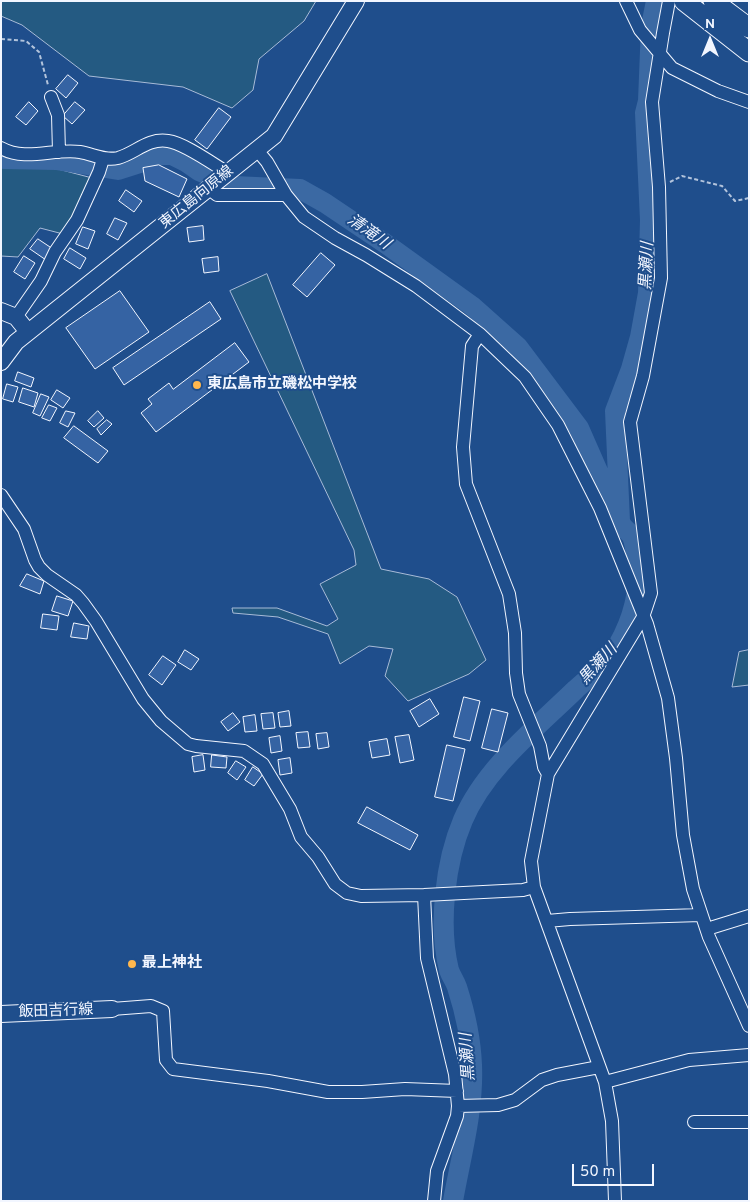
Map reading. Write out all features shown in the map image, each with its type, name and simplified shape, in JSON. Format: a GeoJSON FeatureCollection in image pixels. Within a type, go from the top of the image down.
{"type":"FeatureCollection","features":[{"type":"Feature","properties":{"kind":"highway"},"geometry":{"type":"LineString","coordinates":[[684,1],[749,52]]}},
{"type":"Feature","properties":{"kind":"highway"},"geometry":{"type":"LineString","coordinates":[[713,1],[749,28]]}},
{"type":"Feature","properties":{"kind":"main road","name":"東広島向原線"},"geometry":{"type":"LineString","coordinates":[[1,362],[16,342],[28,332],[274,136],[356,1]]}},
{"type":"Feature","properties":{"kind":"main road"},"geometry":{"type":"LineString","coordinates":[[8,314],[28,332]]}},
{"type":"Feature","properties":{"kind":"main road","name":"飯田吉行線"},"geometry":{"type":"LineString","coordinates":[[1,1014],[112,1009]]}},
{"type":"Feature","properties":{"kind":"street"},"geometry":{"type":"LineString","coordinates":[[626,1],[644,34],[672,68],[718,91],[749,102]]}},
{"type":"Feature","properties":{"kind":"street"},"geometry":{"type":"LineString","coordinates":[[615,1201],[612,1121],[605,1082],[534,887],[531,861],[548,774],[643,617],[651,593],[630,422],[644,376],[661,278],[659,187],[652,102],[658,51],[669,1]]}},
{"type":"Feature","properties":{"kind":"street"},"geometry":{"type":"LineString","coordinates":[[51,97],[58,115],[60,152]]}},
{"type":"Feature","properties":{"kind":"street"},"geometry":{"type":"LineString","coordinates":[[8,314],[41,281],[55,252],[77,220],[101,164],[118,158],[144,144],[165,141],[176,142],[228,173]]}},
{"type":"Feature","properties":{"kind":"street"},"geometry":{"type":"LineString","coordinates":[[1,148],[10,153],[24,155],[80,152],[101,164]]}},
{"type":"Feature","properties":{"kind":"street"},"geometry":{"type":"LineString","coordinates":[[257,150],[280,182],[286,195],[304,217],[335,238],[416,286],[480,334],[525,377],[558,425],[600,508],[658,660],[668,698],[684,842],[693,889],[707,929],[749,1026]]}},
{"type":"Feature","properties":{"kind":"street"},"geometry":{"type":"LineString","coordinates":[[211,186],[217,195],[286,195]]}},
{"type":"Feature","properties":{"kind":"street"},"geometry":{"type":"LineString","coordinates":[[480,334],[472,346],[470,364],[463,447],[466,484],[509,594],[515,633],[516,673],[519,694],[540,746],[544,767],[548,774]]}},
{"type":"Feature","properties":{"kind":"street"},"geometry":{"type":"LineString","coordinates":[[1,495],[24,529],[39,567],[84,603],[143,699],[174,734],[188,744],[244,751],[263,764],[290,809],[301,837],[318,857],[334,884],[347,893],[361,896],[451,894],[523,890],[534,887]]}},
{"type":"Feature","properties":{"kind":"street"},"geometry":{"type":"LineString","coordinates":[[426,895],[428,958],[455,1074],[458,1106],[457,1116],[437,1171],[434,1201]]}},
{"type":"Feature","properties":{"kind":"street"},"geometry":{"type":"LineString","coordinates":[[547,922],[570,918],[701,914]]}},
{"type":"Feature","properties":{"kind":"street"},"geometry":{"type":"LineString","coordinates":[[707,929],[749,916]]}},
{"type":"Feature","properties":{"kind":"street"},"geometry":{"type":"LineString","coordinates":[[112,1009],[151,1006],[163,1011],[166,1060],[173,1069],[268,1081],[328,1092],[404,1089],[457,1091]]}},
{"type":"Feature","properties":{"kind":"street"},"geometry":{"type":"LineString","coordinates":[[605,1082],[689,1060],[749,1055]]}},
{"type":"Feature","properties":{"kind":"street"},"geometry":{"type":"LineString","coordinates":[[458,1106],[498,1105],[515,1100],[542,1080],[557,1075],[599,1067]]}},
{"type":"Feature","properties":{"kind":"street"},"geometry":{"type":"LineString","coordinates":[[694,1122],[749,1122]]}},
{"type":"Feature","properties":{"kind":"path"},"geometry":{"type":"LineString","coordinates":[[1,39],[26,42],[39,52],[51,97]]}},
{"type":"Feature","properties":{"kind":"path"},"geometry":{"type":"LineString","coordinates":[[659,187],[682,176],[722,186],[735,200],[749,198]]}},
{"type":"Feature","properties":{"kind":"shaded area"},"geometry":{"type":"Polygon","coordinates":[[[1,1],[316,1],[304,21],[259,59],[253,90],[232,108],[183,87],[89,76],[22,25],[1,16],[1,1]]]}},
{"type":"Feature","properties":{"kind":"shaded area"},"geometry":{"type":"Polygon","coordinates":[[[1,154],[96,179],[67,235],[40,228],[18,257],[1,256],[1,154]]]}},
{"type":"Feature","properties":{"kind":"shaded area"},"geometry":{"type":"Polygon","coordinates":[[[267,274],[381,569],[429,579],[457,597],[486,660],[469,674],[408,701],[385,676],[393,649],[369,646],[340,664],[328,634],[278,617],[233,613],[232,608],[277,608],[327,626],[338,619],[320,584],[356,565],[354,550],[230,291],[267,274]]]}},
{"type":"Feature","properties":{"kind":"shaded area"},"geometry":{"type":"Polygon","coordinates":[[[749,650],[749,685],[732,687],[739,652],[749,650]]]}},
{"type":"Feature","properties":{"kind":"building"},"geometry":{"type":"Polygon","coordinates":[[[68,75],[78,83],[66,98],[56,89],[68,75]]]}},
{"type":"Feature","properties":{"kind":"building"},"geometry":{"type":"Polygon","coordinates":[[[29,102],[38,111],[26,125],[16,117],[29,102]]]}},
{"type":"Feature","properties":{"kind":"building"},"geometry":{"type":"Polygon","coordinates":[[[75,102],[85,110],[72,124],[63,116],[75,102]]]}},
{"type":"Feature","properties":{"kind":"building"},"geometry":{"type":"Polygon","coordinates":[[[219,108],[231,117],[207,149],[195,140],[219,108]]]}},
{"type":"Feature","properties":{"kind":"building"},"geometry":{"type":"Polygon","coordinates":[[[159,165],[187,179],[179,197],[145,181],[143,168],[159,165]]]}},
{"type":"Feature","properties":{"kind":"building"},"geometry":{"type":"Polygon","coordinates":[[[126,190],[142,201],[134,212],[119,201],[126,190]]]}},
{"type":"Feature","properties":{"kind":"building"},"geometry":{"type":"Polygon","coordinates":[[[115,218],[127,223],[118,240],[107,234],[115,218]]]}},
{"type":"Feature","properties":{"kind":"building"},"geometry":{"type":"Polygon","coordinates":[[[203,226],[204,240],[189,242],[187,228],[203,226]]]}},
{"type":"Feature","properties":{"kind":"building"},"geometry":{"type":"Polygon","coordinates":[[[83,227],[95,231],[88,249],[76,244],[83,227]]]}},
{"type":"Feature","properties":{"kind":"building"},"geometry":{"type":"Polygon","coordinates":[[[38,239],[53,249],[46,260],[30,249],[38,239]]]}},
{"type":"Feature","properties":{"kind":"building"},"geometry":{"type":"Polygon","coordinates":[[[70,248],[86,258],[80,269],[64,259],[70,248]]]}},
{"type":"Feature","properties":{"kind":"building"},"geometry":{"type":"Polygon","coordinates":[[[321,253],[335,265],[307,297],[293,285],[321,253]]]}},
{"type":"Feature","properties":{"kind":"building"},"geometry":{"type":"Polygon","coordinates":[[[24,256],[35,263],[25,279],[14,272],[24,256]]]}},
{"type":"Feature","properties":{"kind":"building"},"geometry":{"type":"Polygon","coordinates":[[[218,257],[219,271],[204,273],[202,259],[218,257]]]}},
{"type":"Feature","properties":{"kind":"building"},"geometry":{"type":"Polygon","coordinates":[[[120,291],[149,332],[95,369],[66,328],[120,291]]]}},
{"type":"Feature","properties":{"kind":"building"},"geometry":{"type":"Polygon","coordinates":[[[210,302],[221,319],[124,385],[113,368],[210,302]]]}},
{"type":"Feature","properties":{"kind":"building"},"geometry":{"type":"Polygon","coordinates":[[[235,343],[249,362],[156,432],[141,413],[152,404],[148,399],[169,383],[173,389],[235,343]]]}},
{"type":"Feature","properties":{"kind":"building"},"geometry":{"type":"Polygon","coordinates":[[[18,372],[34,378],[31,387],[15,381],[18,372]]]}},
{"type":"Feature","properties":{"kind":"building"},"geometry":{"type":"Polygon","coordinates":[[[7,384],[18,387],[13,402],[3,399],[7,384]]]}},
{"type":"Feature","properties":{"kind":"building"},"geometry":{"type":"Polygon","coordinates":[[[23,388],[38,393],[34,407],[19,402],[23,388]]]}},
{"type":"Feature","properties":{"kind":"building"},"geometry":{"type":"Polygon","coordinates":[[[57,390],[70,398],[63,408],[51,400],[57,390]]]}},
{"type":"Feature","properties":{"kind":"building"},"geometry":{"type":"Polygon","coordinates":[[[41,394],[49,397],[40,416],[33,413],[41,394]]]}},
{"type":"Feature","properties":{"kind":"building"},"geometry":{"type":"Polygon","coordinates":[[[49,405],[57,408],[50,421],[42,418],[49,405]]]}},
{"type":"Feature","properties":{"kind":"building"},"geometry":{"type":"Polygon","coordinates":[[[66,411],[75,413],[68,427],[60,423],[66,411]]]}},
{"type":"Feature","properties":{"kind":"building"},"geometry":{"type":"Polygon","coordinates":[[[98,411],[104,418],[94,427],[88,421],[98,411]]]}},
{"type":"Feature","properties":{"kind":"building"},"geometry":{"type":"Polygon","coordinates":[[[107,420],[112,424],[101,435],[97,429],[107,420]]]}},
{"type":"Feature","properties":{"kind":"building"},"geometry":{"type":"Polygon","coordinates":[[[74,426],[108,451],[98,463],[64,438],[74,426]]]}},
{"type":"Feature","properties":{"kind":"building"},"geometry":{"type":"Polygon","coordinates":[[[27,574],[44,581],[40,594],[20,586],[27,574]]]}},
{"type":"Feature","properties":{"kind":"building"},"geometry":{"type":"Polygon","coordinates":[[[57,596],[73,601],[68,616],[52,611],[57,596]]]}},
{"type":"Feature","properties":{"kind":"building"},"geometry":{"type":"Polygon","coordinates":[[[43,614],[59,616],[57,630],[41,628],[43,614]]]}},
{"type":"Feature","properties":{"kind":"building"},"geometry":{"type":"Polygon","coordinates":[[[74,623],[89,626],[87,639],[71,637],[74,623]]]}},
{"type":"Feature","properties":{"kind":"building"},"geometry":{"type":"Polygon","coordinates":[[[185,650],[199,659],[191,670],[178,662],[185,650]]]}},
{"type":"Feature","properties":{"kind":"building"},"geometry":{"type":"Polygon","coordinates":[[[163,656],[176,665],[162,685],[149,675],[163,656]]]}},
{"type":"Feature","properties":{"kind":"building"},"geometry":{"type":"Polygon","coordinates":[[[464,697],[480,701],[470,741],[454,737],[464,697]]]}},
{"type":"Feature","properties":{"kind":"building"},"geometry":{"type":"Polygon","coordinates":[[[430,699],[439,714],[419,727],[410,711],[430,699]]]}},
{"type":"Feature","properties":{"kind":"building"},"geometry":{"type":"Polygon","coordinates":[[[492,709],[508,713],[498,752],[482,748],[492,709]]]}},
{"type":"Feature","properties":{"kind":"building"},"geometry":{"type":"Polygon","coordinates":[[[289,711],[291,726],[280,727],[278,713],[289,711]]]}},
{"type":"Feature","properties":{"kind":"building"},"geometry":{"type":"Polygon","coordinates":[[[233,713],[240,722],[228,731],[221,722],[233,713]]]}},
{"type":"Feature","properties":{"kind":"building"},"geometry":{"type":"Polygon","coordinates":[[[273,713],[275,728],[263,729],[261,714],[273,713]]]}},
{"type":"Feature","properties":{"kind":"building"},"geometry":{"type":"Polygon","coordinates":[[[255,715],[257,731],[245,732],[243,717],[255,715]]]}},
{"type":"Feature","properties":{"kind":"building"},"geometry":{"type":"Polygon","coordinates":[[[308,732],[310,747],[298,748],[296,733],[308,732]]]}},
{"type":"Feature","properties":{"kind":"building"},"geometry":{"type":"Polygon","coordinates":[[[327,733],[329,747],[318,749],[316,734],[327,733]]]}},
{"type":"Feature","properties":{"kind":"building"},"geometry":{"type":"Polygon","coordinates":[[[409,735],[414,760],[400,763],[395,737],[409,735]]]}},
{"type":"Feature","properties":{"kind":"building"},"geometry":{"type":"Polygon","coordinates":[[[280,736],[282,751],[271,753],[269,738],[280,736]]]}},
{"type":"Feature","properties":{"kind":"building"},"geometry":{"type":"Polygon","coordinates":[[[387,739],[390,755],[372,758],[369,742],[387,739]]]}},
{"type":"Feature","properties":{"kind":"building"},"geometry":{"type":"Polygon","coordinates":[[[447,745],[465,749],[453,801],[435,797],[447,745]]]}},
{"type":"Feature","properties":{"kind":"building"},"geometry":{"type":"Polygon","coordinates":[[[203,755],[205,770],[194,772],[192,757],[203,755]]]}},
{"type":"Feature","properties":{"kind":"building"},"geometry":{"type":"Polygon","coordinates":[[[212,755],[227,757],[226,768],[211,767],[212,755]]]}},
{"type":"Feature","properties":{"kind":"building"},"geometry":{"type":"Polygon","coordinates":[[[290,758],[292,773],[280,775],[278,760],[290,758]]]}},
{"type":"Feature","properties":{"kind":"building"},"geometry":{"type":"Polygon","coordinates":[[[236,761],[246,767],[237,780],[228,773],[236,761]]]}},
{"type":"Feature","properties":{"kind":"building"},"geometry":{"type":"Polygon","coordinates":[[[253,767],[263,774],[254,786],[245,780],[253,767]]]}},
{"type":"Feature","properties":{"kind":"building"},"geometry":{"type":"Polygon","coordinates":[[[367,807],[418,835],[410,850],[358,823],[367,807]]]}},
{"type":"Feature","properties":{"kind":"waterway","name":"黒瀬川"},"geometry":{"type":"LineString","coordinates":[[453,1201],[466,1133],[472,1082],[467,1026],[457,987],[449,970],[444,933],[445,894],[457,837],[473,801],[484,783],[498,766],[528,734],[612,655],[628,625],[637,592],[638,569],[634,542],[620,521],[615,411],[631,369],[640,337],[648,293],[650,220],[645,113],[648,101],[651,26],[656,1]]}},
{"type":"Feature","properties":{"kind":"waterway","name":"清滝川"},"geometry":{"type":"LineString","coordinates":[[1,157],[4,159],[56,160],[118,170],[140,163],[156,155],[172,155],[199,171],[234,186],[300,189],[325,203],[472,306],[518,347],[579,428],[615,510]]}},
{"type":"Feature","properties":{"kind":"place","name":"東広島市立磯松中学校"},"geometry":{"type":"Point","coordinates":[197,385]}},
{"type":"Feature","properties":{"kind":"place","name":"最上神社"},"geometry":{"type":"Point","coordinates":[132,964]}}]}
